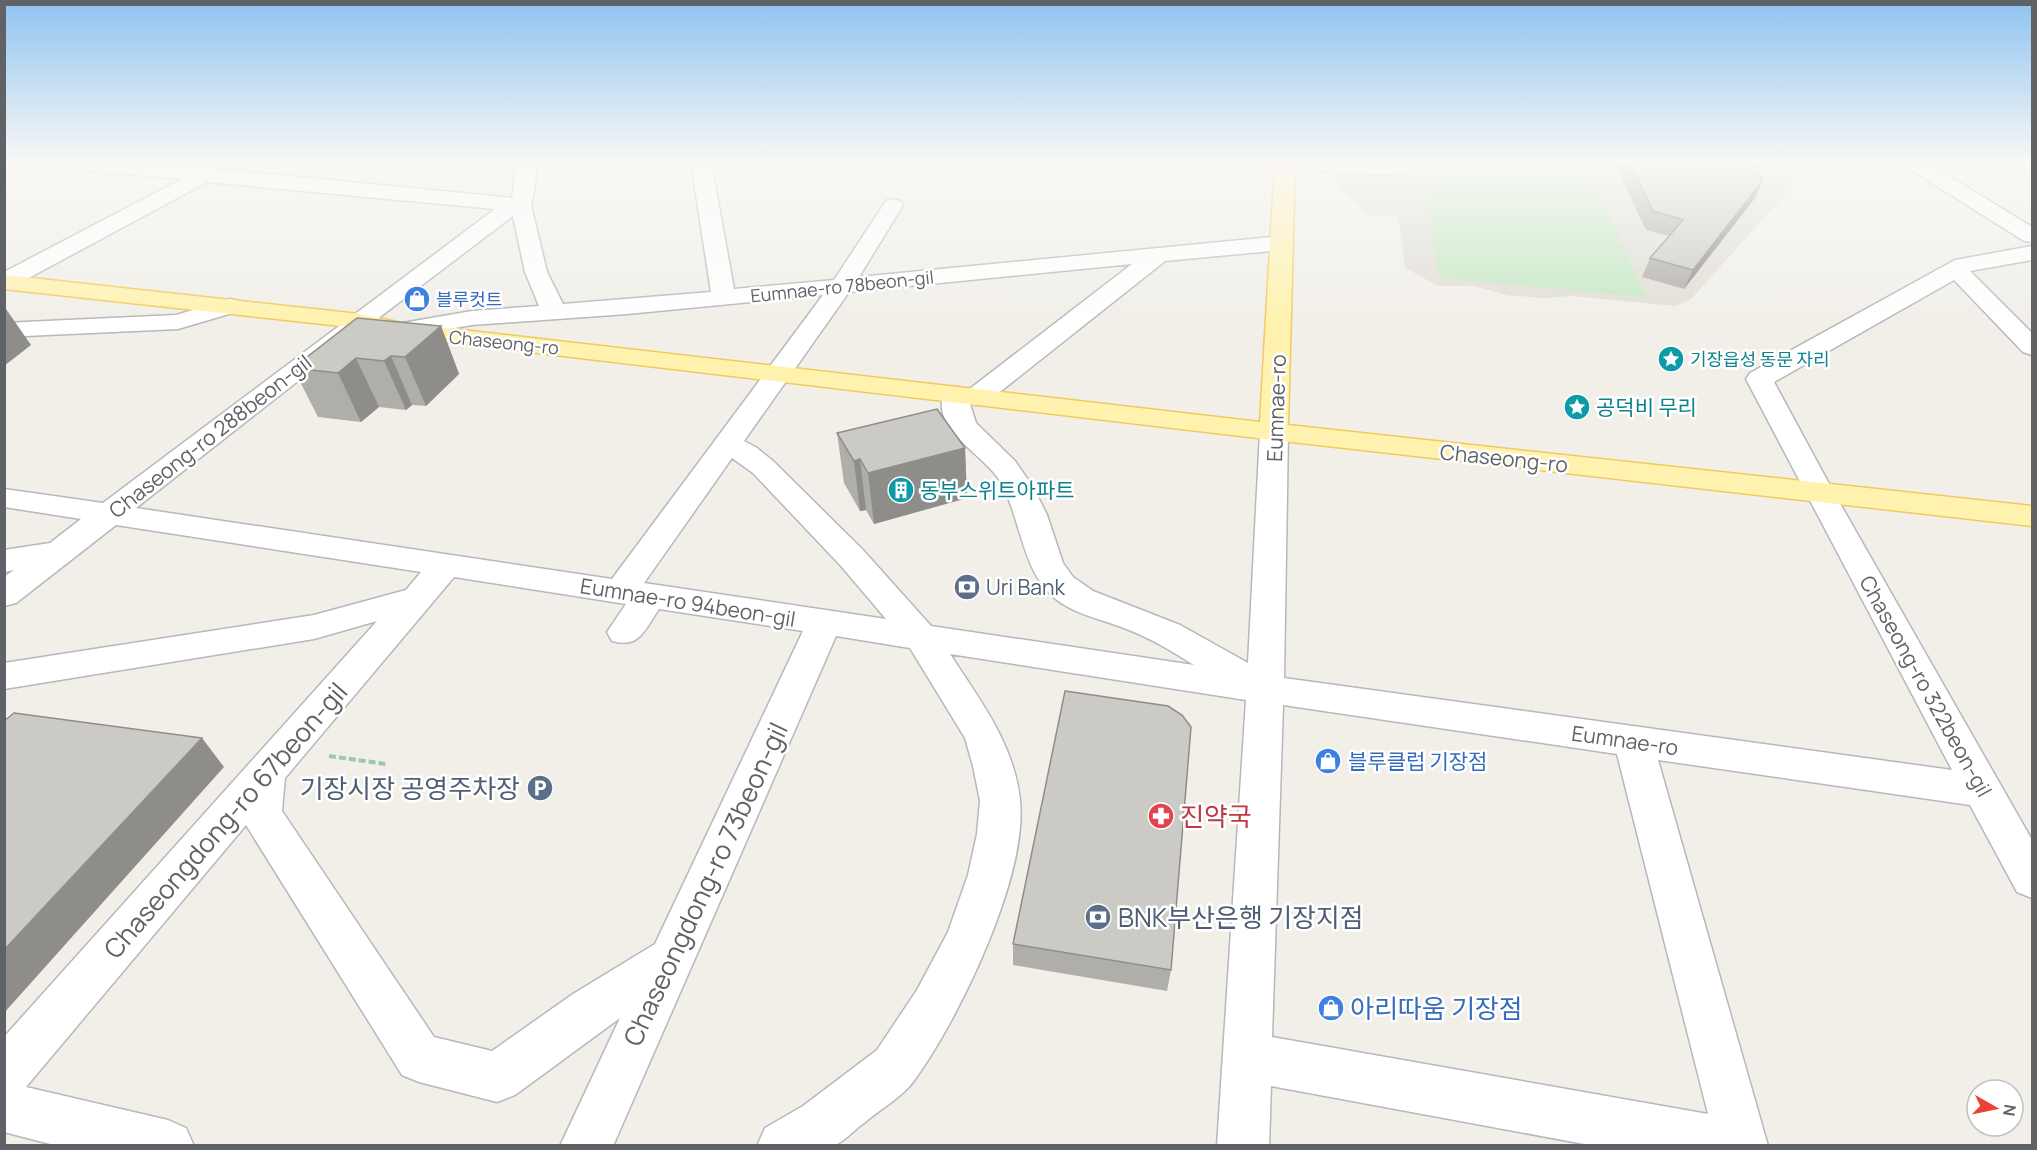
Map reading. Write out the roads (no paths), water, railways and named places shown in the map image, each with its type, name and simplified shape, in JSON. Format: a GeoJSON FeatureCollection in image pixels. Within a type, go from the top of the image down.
{"type":"FeatureCollection","features":[{"type":"Feature","properties":{"kind":"main road","name":"Eumnae-ro"},"geometry":{"type":"LineString","coordinates":[[1274,432],[1283,216]]}},
{"type":"Feature","properties":{"kind":"main road","name":"Chaseong-ro"},"geometry":{"type":"LineString","coordinates":[[4,282],[359,321],[402,330],[1274,432],[2032,516]]}},
{"type":"Feature","properties":{"kind":"street"},"geometry":{"type":"LineString","coordinates":[[4,282],[129,216]]}},
{"type":"Feature","properties":{"kind":"street","name":"Chaseong-ro 288beon-gil"},"geometry":{"type":"LineString","coordinates":[[4,596],[359,321],[499,216]]}},
{"type":"Feature","properties":{"kind":"street"},"geometry":{"type":"LineString","coordinates":[[523,216],[536,272],[554,312]]}},
{"type":"Feature","properties":{"kind":"street"},"geometry":{"type":"LineString","coordinates":[[709,216],[724,298]]}},
{"type":"Feature","properties":{"kind":"street"},"geometry":{"type":"LineString","coordinates":[[624,632],[635,593],[727,444],[841,287],[886,216]]}},
{"type":"Feature","properties":{"kind":"street"},"geometry":{"type":"LineString","coordinates":[[1999,216],[2032,236]]}},
{"type":"Feature","properties":{"kind":"street","name":"Eumnae-ro 78beon-gil"},"geometry":{"type":"LineString","coordinates":[[402,330],[472,318],[724,298],[1282,243]]}},
{"type":"Feature","properties":{"kind":"street"},"geometry":{"type":"LineString","coordinates":[[2032,253],[1976,262],[1957,270],[2032,347]]}},
{"type":"Feature","properties":{"kind":"street"},"geometry":{"type":"LineString","coordinates":[[1160,254],[966,396],[955,408],[962,425],[1004,465],[1019,486],[1042,553],[1053,575],[1064,587],[1088,603],[1141,621],[1265,689]]}},
{"type":"Feature","properties":{"kind":"street","name":"Chaseong-ro 322beon-gil"},"geometry":{"type":"LineString","coordinates":[[1957,270],[1760,380],[1819,493],[2032,879]]}},
{"type":"Feature","properties":{"kind":"street","name":"Chaseong-ro"},"geometry":{"type":"LineString","coordinates":[[4,330],[178,322],[230,306]]}},
{"type":"Feature","properties":{"kind":"street","name":"Eumnae-ro"},"geometry":{"type":"LineString","coordinates":[[1243,1146],[1265,689],[1274,432]]}},
{"type":"Feature","properties":{"kind":"street"},"geometry":{"type":"LineString","coordinates":[[727,444],[747,454],[763,467],[852,558],[921,637],[983,735],[993,766],[1000,801],[998,834],[990,875],[968,938],[934,1006],[894,1067],[821,1124],[783,1146]]}},
{"type":"Feature","properties":{"kind":"street","name":"Eumnae-ro 94beon-gil"},"geometry":{"type":"LineString","coordinates":[[4,498],[1265,689]]}},
{"type":"Feature","properties":{"kind":"street","name":"Chaseong-ro 288beon-gil"},"geometry":{"type":"LineString","coordinates":[[4,561],[61,552]]}},
{"type":"Feature","properties":{"kind":"street","name":"Chaseongdong-ro 67beon-gil"},"geometry":{"type":"LineString","coordinates":[[4,1075],[277,761],[307,713],[446,565]]}},
{"type":"Feature","properties":{"kind":"street"},"geometry":{"type":"LineString","coordinates":[[4,676],[314,627],[417,598]]}},
{"type":"Feature","properties":{"kind":"street","name":"Chaseongdong-ro 73beon-gil"},"geometry":{"type":"LineString","coordinates":[[586,1146],[825,622]]}},
{"type":"Feature","properties":{"kind":"street","name":"Eumnae-ro"},"geometry":{"type":"LineString","coordinates":[[1265,689],[1984,791]]}},
{"type":"Feature","properties":{"kind":"street"},"geometry":{"type":"LineString","coordinates":[[1248,1057],[1740,1146],[1634,741]]}},
{"type":"Feature","properties":{"kind":"street"},"geometry":{"type":"LineString","coordinates":[[277,761],[261,814],[419,1058],[497,1077],[590,1010],[671,959]]}},
{"type":"Feature","properties":{"kind":"street"},"geometry":{"type":"LineString","coordinates":[[4,1107],[168,1146]]}},
{"type":"Feature","properties":{"kind":"place","name":"블루컷트"},"geometry":{"type":"Point","coordinates":[417,299]}},
{"type":"Feature","properties":{"kind":"place","name":"기장읍성 동문 자리"},"geometry":{"type":"Point","coordinates":[1671,359]}},
{"type":"Feature","properties":{"kind":"place","name":"공덕비 무리"},"geometry":{"type":"Point","coordinates":[1577,407]}},
{"type":"Feature","properties":{"kind":"place","name":"동부스위트아파트"},"geometry":{"type":"Point","coordinates":[901,490]}},
{"type":"Feature","properties":{"kind":"place","name":"Uri Bank"},"geometry":{"type":"Point","coordinates":[967,587]}},
{"type":"Feature","properties":{"kind":"place","name":"블루클럽 기장점"},"geometry":{"type":"Point","coordinates":[1328,761]}},
{"type":"Feature","properties":{"kind":"place","name":"기장시장 공영주차장"},"geometry":{"type":"Point","coordinates":[540,788]}},
{"type":"Feature","properties":{"kind":"place","name":"진약국"},"geometry":{"type":"Point","coordinates":[1161,816]}},
{"type":"Feature","properties":{"kind":"place","name":"BNK부산은행 기장지점"},"geometry":{"type":"Point","coordinates":[1098,917]}},
{"type":"Feature","properties":{"kind":"place","name":"아리따움 기장점"},"geometry":{"type":"Point","coordinates":[1331,1008]}}]}
